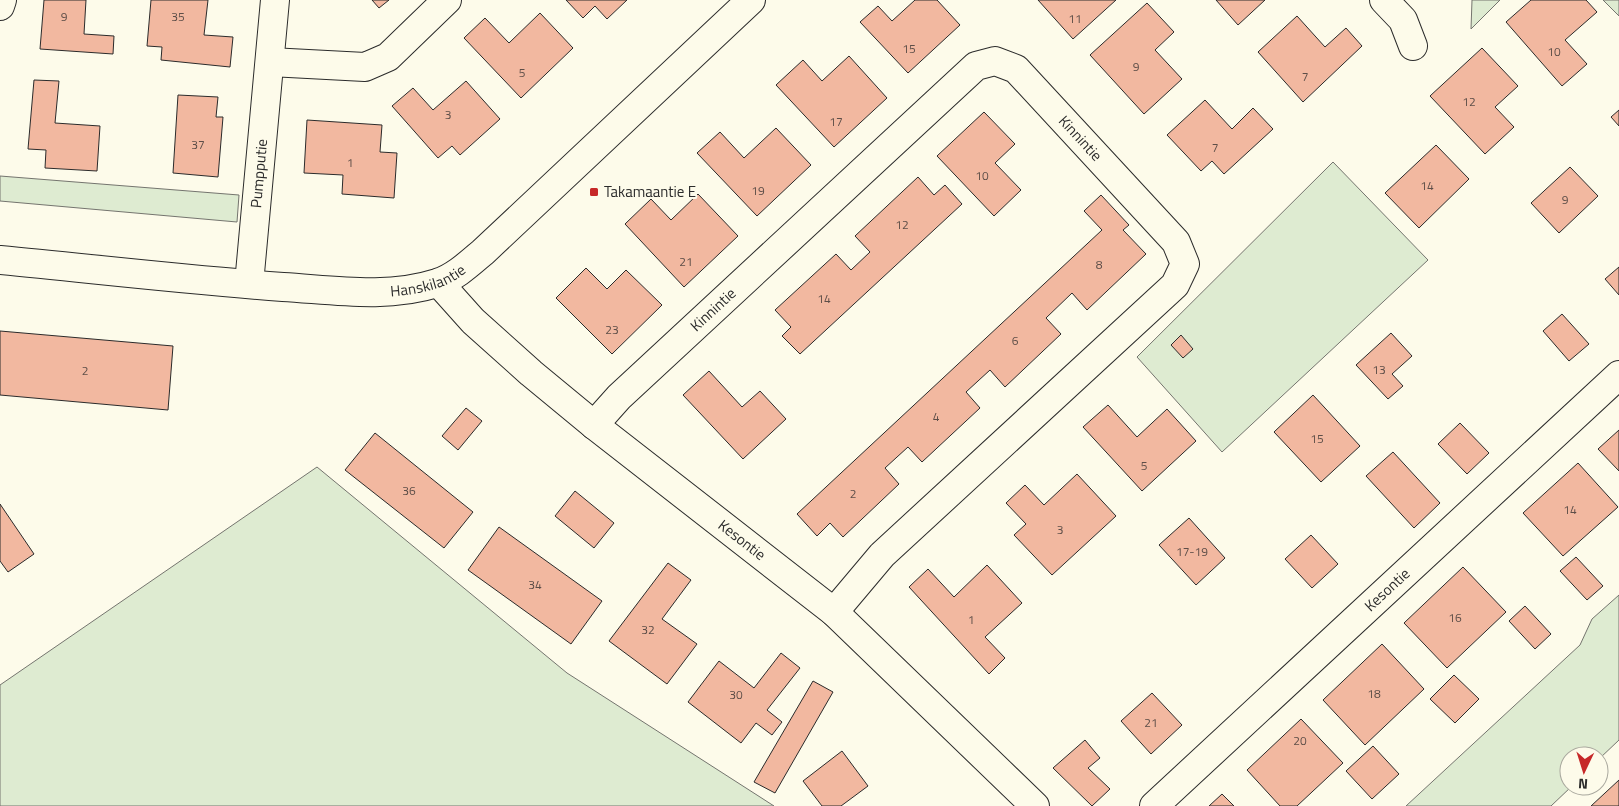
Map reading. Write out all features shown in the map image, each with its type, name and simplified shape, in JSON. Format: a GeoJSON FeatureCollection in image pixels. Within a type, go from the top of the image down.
{"type":"FeatureCollection","features":[{"type":"Feature","properties":{"kind":"street"},"geometry":{"type":"LineString","coordinates":[[0,6],[2,0]]}},
{"type":"Feature","properties":{"kind":"street","name":"Pumpputie"},"geometry":{"type":"LineString","coordinates":[[249,284],[275,0]]}},
{"type":"Feature","properties":{"kind":"street"},"geometry":{"type":"LineString","coordinates":[[270,62],[365,68],[388,57],[447,0]]}},
{"type":"Feature","properties":{"kind":"street","name":"Hanskilantie"},"geometry":{"type":"LineString","coordinates":[[0,260],[249,284],[358,292],[388,292],[415,289],[439,283],[467,266],[484,252],[751,0]]}},
{"type":"Feature","properties":{"kind":"street"},"geometry":{"type":"LineString","coordinates":[[1384,0],[1403,20],[1413,46]]}},
{"type":"Feature","properties":{"kind":"street","name":"Kinnintie"},"geometry":{"type":"LineString","coordinates":[[594,425],[619,397],[976,66],[995,61],[1016,70],[1176,242],[1185,264],[1175,285],[882,555],[834,612]]}},
{"type":"Feature","properties":{"kind":"street","name":"Kesontie"},"geometry":{"type":"LineString","coordinates":[[439,283],[473,321],[531,373],[594,425],[834,612],[1035,806]]}},
{"type":"Feature","properties":{"kind":"street","name":"Kesontie"},"geometry":{"type":"LineString","coordinates":[[1154,806],[1619,375]]}},
{"type":"Feature","properties":{"kind":"green space"},"geometry":{"type":"Polygon","coordinates":[[[1472,0],[1500,0],[1471,29],[1472,0]]]}},
{"type":"Feature","properties":{"kind":"green space"},"geometry":{"type":"Polygon","coordinates":[[[1603,0],[1619,0],[1619,16],[1603,0]]]}},
{"type":"Feature","properties":{"kind":"green space"},"geometry":{"type":"Polygon","coordinates":[[[1333,162],[1428,260],[1222,452],[1137,357],[1333,162]]]}},
{"type":"Feature","properties":{"kind":"green space"},"geometry":{"type":"Polygon","coordinates":[[[0,176],[239,195],[237,222],[0,201],[0,176]]]}},
{"type":"Feature","properties":{"kind":"green space"},"geometry":{"type":"Polygon","coordinates":[[[317,467],[567,673],[774,806],[0,806],[0,685],[317,467]]]}},
{"type":"Feature","properties":{"kind":"green space"},"geometry":{"type":"Polygon","coordinates":[[[1619,595],[1619,740],[1609,750],[1609,746],[1559,746],[1559,796],[1562,796],[1551,806],[1406,806],[1580,645],[1592,619],[1619,595]]]}},
{"type":"Feature","properties":{"kind":"building"},"geometry":{"type":"Polygon","coordinates":[[[44,0],[86,0],[84,34],[114,36],[113,54],[40,49],[44,0]]]}},
{"type":"Feature","properties":{"kind":"building"},"geometry":{"type":"Polygon","coordinates":[[[151,0],[208,0],[204,35],[233,37],[230,67],[161,60],[162,47],[147,46],[151,0]]]}},
{"type":"Feature","properties":{"kind":"building"},"geometry":{"type":"Polygon","coordinates":[[[372,0],[389,0],[379,8],[372,0]]]}},
{"type":"Feature","properties":{"kind":"building"},"geometry":{"type":"Polygon","coordinates":[[[566,0],[627,0],[607,19],[595,6],[583,18],[566,0]]]}},
{"type":"Feature","properties":{"kind":"building"},"geometry":{"type":"Polygon","coordinates":[[[915,0],[937,0],[960,25],[908,73],[860,22],[878,6],[892,21],[915,0]]]}},
{"type":"Feature","properties":{"kind":"building"},"geometry":{"type":"Polygon","coordinates":[[[1038,0],[1116,0],[1073,39],[1038,0]]]}},
{"type":"Feature","properties":{"kind":"building"},"geometry":{"type":"Polygon","coordinates":[[[1216,0],[1265,0],[1238,25],[1216,0]]]}},
{"type":"Feature","properties":{"kind":"building"},"geometry":{"type":"Polygon","coordinates":[[[1531,0],[1586,0],[1597,12],[1565,40],[1587,64],[1562,86],[1506,22],[1531,0]]]}},
{"type":"Feature","properties":{"kind":"building"},"geometry":{"type":"Polygon","coordinates":[[[1147,3],[1174,32],[1155,50],[1182,79],[1144,114],[1090,55],[1147,3]]]}},
{"type":"Feature","properties":{"kind":"building"},"geometry":{"type":"Polygon","coordinates":[[[540,13],[573,48],[521,98],[464,38],[485,18],[509,43],[540,13]]]}},
{"type":"Feature","properties":{"kind":"building"},"geometry":{"type":"Polygon","coordinates":[[[1297,16],[1325,47],[1346,28],[1362,46],[1303,102],[1258,52],[1297,16]]]}},
{"type":"Feature","properties":{"kind":"building"},"geometry":{"type":"Polygon","coordinates":[[[1482,48],[1518,86],[1495,107],[1514,127],[1485,154],[1430,96],[1482,48]]]}},
{"type":"Feature","properties":{"kind":"building"},"geometry":{"type":"Polygon","coordinates":[[[849,56],[887,98],[834,147],[776,85],[803,60],[822,81],[849,56]]]}},
{"type":"Feature","properties":{"kind":"building"},"geometry":{"type":"Polygon","coordinates":[[[34,80],[59,81],[55,123],[100,126],[97,171],[45,168],[46,150],[28,149],[34,80]]]}},
{"type":"Feature","properties":{"kind":"building"},"geometry":{"type":"Polygon","coordinates":[[[466,81],[500,119],[460,155],[452,146],[438,158],[392,106],[413,88],[433,110],[466,81]]]}},
{"type":"Feature","properties":{"kind":"building"},"geometry":{"type":"Polygon","coordinates":[[[178,95],[218,97],[216,117],[223,117],[218,177],[173,173],[178,95]]]}},
{"type":"Feature","properties":{"kind":"building"},"geometry":{"type":"Polygon","coordinates":[[[1205,100],[1232,129],[1253,108],[1273,129],[1224,174],[1212,161],[1201,171],[1167,135],[1205,100]]]}},
{"type":"Feature","properties":{"kind":"building"},"geometry":{"type":"Polygon","coordinates":[[[1619,110],[1619,126],[1611,117],[1619,110]]]}},
{"type":"Feature","properties":{"kind":"building"},"geometry":{"type":"Polygon","coordinates":[[[984,112],[1015,144],[995,163],[1021,190],[994,216],[937,156],[984,112]]]}},
{"type":"Feature","properties":{"kind":"building"},"geometry":{"type":"Polygon","coordinates":[[[307,120],[382,125],[380,152],[397,153],[394,198],[342,194],[343,175],[304,173],[307,120]]]}},
{"type":"Feature","properties":{"kind":"building"},"geometry":{"type":"Polygon","coordinates":[[[776,128],[811,165],[757,216],[697,153],[720,132],[744,158],[776,128]]]}},
{"type":"Feature","properties":{"kind":"building"},"geometry":{"type":"Polygon","coordinates":[[[1436,145],[1469,179],[1419,228],[1385,193],[1436,145]]]}},
{"type":"Feature","properties":{"kind":"building"},"geometry":{"type":"Polygon","coordinates":[[[1570,167],[1598,196],[1559,233],[1531,203],[1570,167]]]}},
{"type":"Feature","properties":{"kind":"building"},"geometry":{"type":"Polygon","coordinates":[[[918,177],[934,195],[945,185],[962,204],[800,354],[782,336],[791,327],[775,310],[836,254],[851,270],[870,252],[855,236],[918,177]]]}},
{"type":"Feature","properties":{"kind":"building"},"geometry":{"type":"Polygon","coordinates":[[[698,194],[738,236],[684,287],[625,224],[651,199],[671,220],[698,194]]]}},
{"type":"Feature","properties":{"kind":"building"},"geometry":{"type":"Polygon","coordinates":[[[1101,195],[1129,225],[1123,230],[1146,254],[1087,310],[1072,293],[1046,318],[1061,334],[1005,387],[990,370],[966,392],[980,408],[922,462],[908,447],[885,468],[899,484],[843,537],[830,523],[817,536],[797,514],[1102,230],[1084,211],[1101,195]]]}},
{"type":"Feature","properties":{"kind":"building"},"geometry":{"type":"Polygon","coordinates":[[[1619,267],[1619,295],[1605,279],[1619,267]]]}},
{"type":"Feature","properties":{"kind":"building"},"geometry":{"type":"Polygon","coordinates":[[[586,268],[607,289],[626,270],[662,305],[612,354],[556,298],[586,268]]]}},
{"type":"Feature","properties":{"kind":"building"},"geometry":{"type":"Polygon","coordinates":[[[1562,314],[1589,344],[1569,361],[1543,331],[1562,314]]]}},
{"type":"Feature","properties":{"kind":"building"},"geometry":{"type":"Polygon","coordinates":[[[0,331],[173,346],[168,410],[0,395],[0,331]]]}},
{"type":"Feature","properties":{"kind":"building"},"geometry":{"type":"Polygon","coordinates":[[[1391,333],[1412,356],[1392,374],[1403,386],[1388,399],[1356,365],[1391,333]]]}},
{"type":"Feature","properties":{"kind":"building"},"geometry":{"type":"Polygon","coordinates":[[[1181,335],[1193,349],[1183,358],[1171,345],[1181,335]]]}},
{"type":"Feature","properties":{"kind":"building"},"geometry":{"type":"Polygon","coordinates":[[[709,371],[742,407],[760,391],[786,419],[743,459],[683,395],[709,371]]]}},
{"type":"Feature","properties":{"kind":"building"},"geometry":{"type":"Polygon","coordinates":[[[1313,395],[1360,446],[1321,482],[1274,432],[1313,395]]]}},
{"type":"Feature","properties":{"kind":"building"},"geometry":{"type":"Polygon","coordinates":[[[1108,405],[1137,437],[1167,409],[1196,441],[1142,491],[1083,427],[1108,405]]]}},
{"type":"Feature","properties":{"kind":"building"},"geometry":{"type":"Polygon","coordinates":[[[466,408],[482,421],[458,450],[442,436],[466,408]]]}},
{"type":"Feature","properties":{"kind":"building"},"geometry":{"type":"Polygon","coordinates":[[[1460,423],[1489,453],[1467,474],[1438,444],[1460,423]]]}},
{"type":"Feature","properties":{"kind":"building"},"geometry":{"type":"Polygon","coordinates":[[[1619,430],[1619,471],[1598,449],[1619,430]]]}},
{"type":"Feature","properties":{"kind":"building"},"geometry":{"type":"Polygon","coordinates":[[[375,433],[473,512],[444,548],[345,470],[375,433]]]}},
{"type":"Feature","properties":{"kind":"building"},"geometry":{"type":"Polygon","coordinates":[[[1393,452],[1440,503],[1414,528],[1366,476],[1393,452]]]}},
{"type":"Feature","properties":{"kind":"building"},"geometry":{"type":"Polygon","coordinates":[[[1578,463],[1618,507],[1563,556],[1523,513],[1578,463]]]}},
{"type":"Feature","properties":{"kind":"building"},"geometry":{"type":"Polygon","coordinates":[[[1077,474],[1116,516],[1052,575],[1014,535],[1026,524],[1006,503],[1025,485],[1044,505],[1077,474]]]}},
{"type":"Feature","properties":{"kind":"building"},"geometry":{"type":"Polygon","coordinates":[[[575,491],[614,523],[594,548],[555,516],[575,491]]]}},
{"type":"Feature","properties":{"kind":"building"},"geometry":{"type":"Polygon","coordinates":[[[0,504],[34,554],[8,572],[0,561],[0,504]]]}},
{"type":"Feature","properties":{"kind":"building"},"geometry":{"type":"Polygon","coordinates":[[[1189,518],[1225,558],[1196,585],[1159,545],[1189,518]]]}},
{"type":"Feature","properties":{"kind":"building"},"geometry":{"type":"Polygon","coordinates":[[[499,527],[602,601],[571,644],[468,570],[499,527]]]}},
{"type":"Feature","properties":{"kind":"building"},"geometry":{"type":"Polygon","coordinates":[[[1311,535],[1338,564],[1312,588],[1285,559],[1311,535]]]}},
{"type":"Feature","properties":{"kind":"building"},"geometry":{"type":"Polygon","coordinates":[[[1576,557],[1603,586],[1587,600],[1560,571],[1576,557]]]}},
{"type":"Feature","properties":{"kind":"building"},"geometry":{"type":"Polygon","coordinates":[[[668,563],[691,580],[662,619],[697,644],[667,684],[609,641],[668,563]]]}},
{"type":"Feature","properties":{"kind":"building"},"geometry":{"type":"Polygon","coordinates":[[[987,565],[1022,603],[985,637],[1005,658],[989,674],[909,587],[928,569],[954,597],[987,565]]]}},
{"type":"Feature","properties":{"kind":"building"},"geometry":{"type":"Polygon","coordinates":[[[1463,567],[1506,612],[1447,668],[1404,623],[1463,567]]]}},
{"type":"Feature","properties":{"kind":"building"},"geometry":{"type":"Polygon","coordinates":[[[1525,606],[1551,634],[1535,649],[1509,621],[1525,606]]]}},
{"type":"Feature","properties":{"kind":"building"},"geometry":{"type":"Polygon","coordinates":[[[1382,644],[1424,689],[1365,745],[1323,700],[1382,644]]]}},
{"type":"Feature","properties":{"kind":"building"},"geometry":{"type":"Polygon","coordinates":[[[781,653],[800,668],[767,710],[782,722],[772,735],[756,723],[741,743],[688,702],[719,661],[754,688],[781,653]]]}},
{"type":"Feature","properties":{"kind":"building"},"geometry":{"type":"Polygon","coordinates":[[[1454,675],[1479,699],[1455,723],[1430,699],[1454,675]]]}},
{"type":"Feature","properties":{"kind":"building"},"geometry":{"type":"Polygon","coordinates":[[[813,681],[833,692],[775,793],[754,782],[813,681]]]}},
{"type":"Feature","properties":{"kind":"building"},"geometry":{"type":"Polygon","coordinates":[[[1152,693],[1182,725],[1151,754],[1121,721],[1152,693]]]}},
{"type":"Feature","properties":{"kind":"building"},"geometry":{"type":"Polygon","coordinates":[[[1301,719],[1343,763],[1297,806],[1280,806],[1247,770],[1301,719]]]}},
{"type":"Feature","properties":{"kind":"building"},"geometry":{"type":"Polygon","coordinates":[[[1085,740],[1100,758],[1088,768],[1110,789],[1092,806],[1053,768],[1085,740]]]}},
{"type":"Feature","properties":{"kind":"building"},"geometry":{"type":"Polygon","coordinates":[[[1373,746],[1399,774],[1372,799],[1346,771],[1373,746]]]}},
{"type":"Feature","properties":{"kind":"building"},"geometry":{"type":"Polygon","coordinates":[[[842,751],[868,786],[841,806],[822,806],[803,781],[842,751]]]}},
{"type":"Feature","properties":{"kind":"building"},"geometry":{"type":"Polygon","coordinates":[[[1619,780],[1619,806],[1591,806],[1602,796],[1609,796],[1609,789],[1619,780]]]}},
{"type":"Feature","properties":{"kind":"building"},"geometry":{"type":"Polygon","coordinates":[[[1222,794],[1234,806],[1209,806],[1222,794]]]}},
{"type":"Feature","properties":{"kind":"place","name":"Takamaantie E"},"geometry":{"type":"Point","coordinates":[594,192]}}]}
